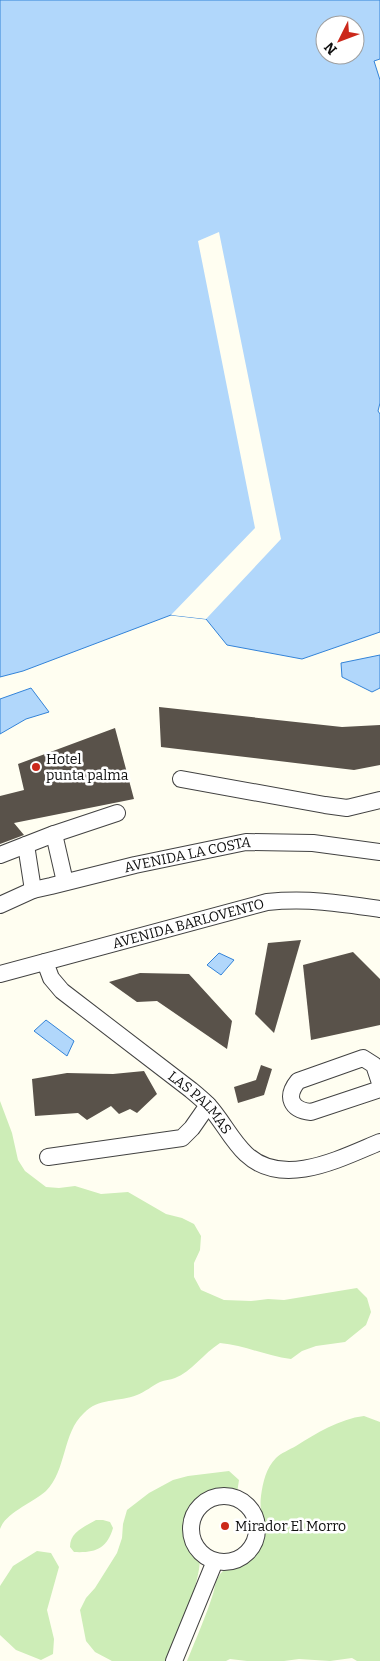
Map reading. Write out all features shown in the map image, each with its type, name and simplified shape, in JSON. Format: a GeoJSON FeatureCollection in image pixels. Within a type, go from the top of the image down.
{"type":"FeatureCollection","features":[{"type":"Feature","properties":{"kind":"street"},"geometry":{"type":"LineString","coordinates":[[181,779],[347,808],[380,800]]}},
{"type":"Feature","properties":{"kind":"street"},"geometry":{"type":"LineString","coordinates":[[0,856],[54,834],[117,812]]}},
{"type":"Feature","properties":{"kind":"street"},"geometry":{"type":"LineString","coordinates":[[54,834],[65,882]]}},
{"type":"Feature","properties":{"kind":"street","name":"AVENIDA LA COSTA"},"geometry":{"type":"LineString","coordinates":[[0,905],[33,890],[197,851],[246,842],[314,843],[380,852]]}},
{"type":"Feature","properties":{"kind":"street"},"geometry":{"type":"LineString","coordinates":[[26,845],[33,890]]}},
{"type":"Feature","properties":{"kind":"street","name":"AVENIDA BARLOVENTO"},"geometry":{"type":"LineString","coordinates":[[0,974],[267,902],[316,900],[380,909]]}},
{"type":"Feature","properties":{"kind":"street","name":"LAS PALMAS"},"geometry":{"type":"LineString","coordinates":[[45,962],[51,978],[62,991],[191,1090],[208,1105],[246,1154],[262,1165],[279,1170],[298,1171],[338,1159],[380,1142]]}},
{"type":"Feature","properties":{"kind":"street"},"geometry":{"type":"LineString","coordinates":[[380,1082],[374,1065],[363,1058],[298,1081],[292,1089],[290,1097],[294,1106],[301,1111],[311,1112],[380,1089]]}},
{"type":"Feature","properties":{"kind":"street"},"geometry":{"type":"LineString","coordinates":[[48,1157],[182,1138],[192,1128],[208,1105]]}},
{"type":"Feature","properties":{"kind":"street"},"geometry":{"type":"LineString","coordinates":[[227,1496],[246,1505],[254,1515],[256,1536],[252,1546],[242,1557],[225,1562],[215,1561],[204,1556],[198,1549],[192,1537],[191,1525],[200,1506],[206,1501],[216,1497],[227,1496]]}},
{"type":"Feature","properties":{"kind":"street"},"geometry":{"type":"LineString","coordinates":[[174,1661],[215,1561]]}},
{"type":"Feature","properties":{"kind":"green space"},"geometry":{"type":"Polygon","coordinates":[[[0,1101],[12,1133],[18,1160],[25,1171],[46,1187],[75,1186],[101,1194],[128,1192],[166,1214],[182,1218],[194,1224],[201,1236],[200,1250],[194,1263],[194,1277],[201,1290],[224,1300],[251,1301],[284,1300],[357,1288],[367,1298],[371,1312],[366,1325],[345,1342],[316,1346],[302,1351],[291,1359],[220,1343],[192,1367],[173,1379],[160,1382],[137,1395],[102,1403],[90,1408],[77,1421],[72,1431],[58,1473],[53,1482],[41,1495],[8,1518],[0,1529],[0,1101]]]}},
{"type":"Feature","properties":{"kind":"green space"},"geometry":{"type":"Polygon","coordinates":[[[364,1416],[380,1422],[380,1661],[357,1661],[352,1658],[330,1661],[299,1659],[247,1661],[230,1659],[226,1661],[187,1661],[218,1578],[223,1571],[250,1556],[262,1539],[264,1526],[261,1496],[270,1466],[278,1456],[328,1427],[364,1416]]]}},
{"type":"Feature","properties":{"kind":"green space"},"geometry":{"type":"Polygon","coordinates":[[[229,1471],[239,1480],[237,1493],[212,1499],[196,1515],[195,1526],[200,1550],[197,1580],[188,1608],[166,1661],[112,1661],[95,1652],[86,1641],[80,1610],[86,1598],[95,1588],[117,1553],[127,1510],[149,1493],[173,1480],[188,1476],[229,1471]]]}},
{"type":"Feature","properties":{"kind":"green space"},"geometry":{"type":"Polygon","coordinates":[[[96,1520],[110,1522],[113,1528],[107,1541],[99,1548],[88,1552],[74,1552],[70,1547],[72,1537],[78,1530],[96,1520]]]}},
{"type":"Feature","properties":{"kind":"green space"},"geometry":{"type":"Polygon","coordinates":[[[37,1551],[51,1553],[59,1567],[47,1610],[54,1639],[53,1654],[41,1660],[16,1650],[0,1635],[0,1586],[13,1566],[37,1551]]]}},
{"type":"Feature","properties":{"kind":"water"},"geometry":{"type":"Polygon","coordinates":[[[0,0],[380,0],[380,59],[374,61],[380,80],[380,403],[378,411],[380,414],[380,632],[302,659],[227,645],[206,619],[171,615],[23,671],[0,677],[0,0]]]}},
{"type":"Feature","properties":{"kind":"water"},"geometry":{"type":"Polygon","coordinates":[[[380,655],[380,688],[372,692],[342,677],[341,663],[380,655]]]}},
{"type":"Feature","properties":{"kind":"water"},"geometry":{"type":"Polygon","coordinates":[[[31,688],[49,712],[26,719],[0,734],[0,699],[31,688]]]}},
{"type":"Feature","properties":{"kind":"water"},"geometry":{"type":"Polygon","coordinates":[[[219,953],[234,960],[221,975],[207,965],[219,953]]]}},
{"type":"Feature","properties":{"kind":"water"},"geometry":{"type":"Polygon","coordinates":[[[46,1020],[74,1041],[67,1056],[34,1031],[46,1020]]]}},
{"type":"Feature","properties":{"kind":"pier"},"geometry":{"type":"Polygon","coordinates":[[[219,232],[281,539],[206,619],[171,615],[255,528],[198,241],[219,232]]]}},
{"type":"Feature","properties":{"kind":"building"},"geometry":{"type":"Polygon","coordinates":[[[159,707],[342,727],[380,725],[380,765],[354,770],[161,747],[159,707]]]}},
{"type":"Feature","properties":{"kind":"building"},"geometry":{"type":"Polygon","coordinates":[[[115,728],[134,799],[14,823],[24,835],[0,844],[0,796],[24,790],[18,764],[115,728]]]}},
{"type":"Feature","properties":{"kind":"building"},"geometry":{"type":"Polygon","coordinates":[[[301,940],[274,1033],[255,1014],[268,943],[301,940]]]}},
{"type":"Feature","properties":{"kind":"building"},"geometry":{"type":"Polygon","coordinates":[[[353,952],[380,979],[380,1025],[311,1040],[303,965],[353,952]]]}},
{"type":"Feature","properties":{"kind":"building"},"geometry":{"type":"Polygon","coordinates":[[[140,973],[189,974],[232,1021],[227,1049],[157,1001],[137,1002],[109,982],[140,973]]]}},
{"type":"Feature","properties":{"kind":"building"},"geometry":{"type":"Polygon","coordinates":[[[261,1065],[272,1069],[264,1095],[238,1103],[234,1087],[256,1080],[261,1065]]]}},
{"type":"Feature","properties":{"kind":"building"},"geometry":{"type":"Polygon","coordinates":[[[144,1071],[157,1094],[137,1113],[130,1109],[119,1114],[111,1106],[87,1120],[78,1113],[35,1116],[32,1079],[67,1073],[113,1074],[144,1071]]]}},
{"type":"Feature","properties":{"kind":"place","name":"Hotel punta palma"},"geometry":{"type":"Point","coordinates":[36,767]}},
{"type":"Feature","properties":{"kind":"place","name":"Mirador El Morro"},"geometry":{"type":"Point","coordinates":[225,1526]}}]}
